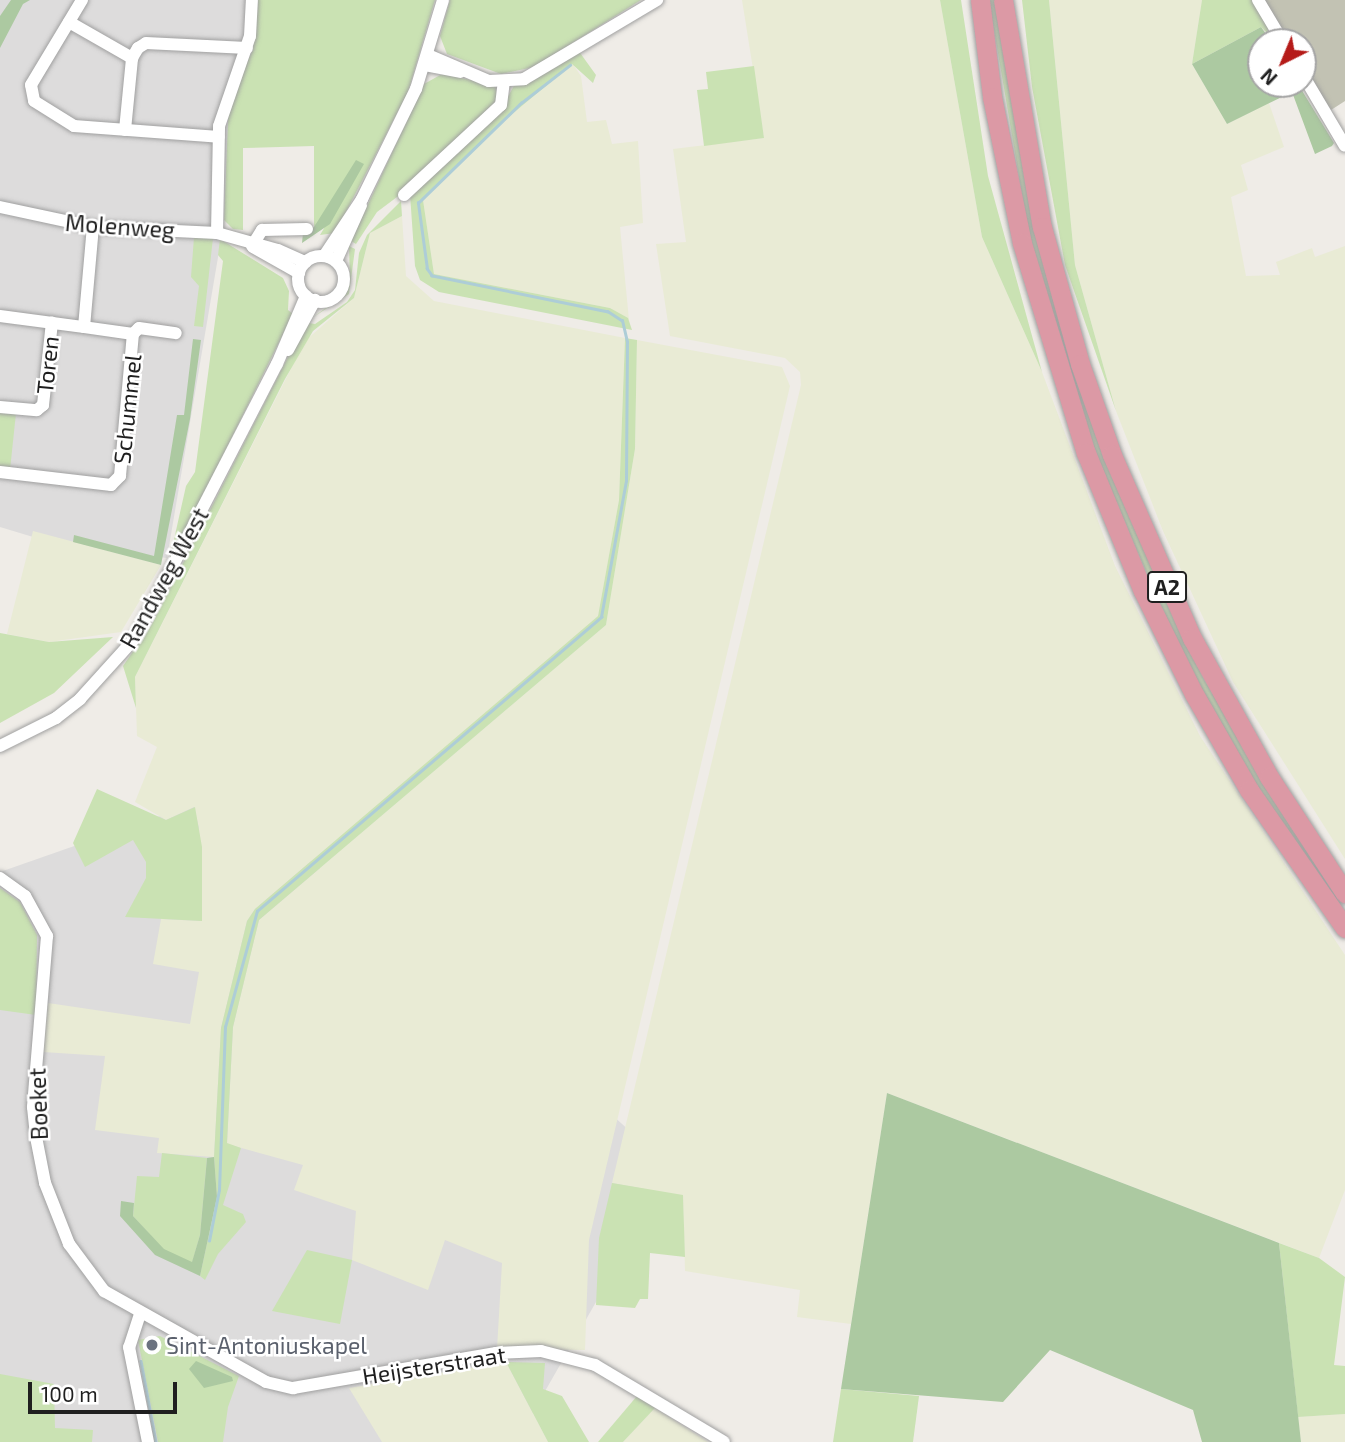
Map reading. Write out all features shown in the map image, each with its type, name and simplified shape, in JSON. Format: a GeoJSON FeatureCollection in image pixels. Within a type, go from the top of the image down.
{"type":"FeatureCollection","features":[{"type":"Feature","properties":{"kind":"highway","name":"A2"},"geometry":{"type":"LineString","coordinates":[[980,0],[992,97],[1022,243],[1086,453],[1143,591],[1194,694],[1250,790],[1345,928]]}},
{"type":"Feature","properties":{"kind":"highway","name":"A2"},"geometry":{"type":"LineString","coordinates":[[1003,0],[1019,114],[1042,227],[1080,364],[1112,455],[1192,638],[1269,777],[1345,893]]}},
{"type":"Feature","properties":{"kind":"street"},"geometry":{"type":"LineString","coordinates":[[82,0],[31,85],[34,101],[74,127],[219,137]]}},
{"type":"Feature","properties":{"kind":"street"},"geometry":{"type":"LineString","coordinates":[[216,233],[219,137],[228,91],[247,48],[252,0]]}},
{"type":"Feature","properties":{"kind":"street"},"geometry":{"type":"LineString","coordinates":[[330,259],[344,274],[341,289],[330,300],[311,298],[302,268],[330,259],[362,199],[426,60],[443,0]]}},
{"type":"Feature","properties":{"kind":"street"},"geometry":{"type":"LineString","coordinates":[[426,60],[460,72],[504,81],[524,79],[657,0]]}},
{"type":"Feature","properties":{"kind":"street"},"geometry":{"type":"LineString","coordinates":[[1258,0],[1275,28]]}},
{"type":"Feature","properties":{"kind":"street"},"geometry":{"type":"LineString","coordinates":[[69,22],[132,58]]}},
{"type":"Feature","properties":{"kind":"street"},"geometry":{"type":"LineString","coordinates":[[125,131],[132,58],[146,43],[247,48]]}},
{"type":"Feature","properties":{"kind":"street"},"geometry":{"type":"LineString","coordinates":[[404,195],[501,105],[504,81]]}},
{"type":"Feature","properties":{"kind":"street"},"geometry":{"type":"LineString","coordinates":[[1317,98],[1345,146]]}},
{"type":"Feature","properties":{"kind":"street","name":"Molenweg"},"geometry":{"type":"LineString","coordinates":[[0,207],[93,227],[216,233],[249,242],[302,268]]}},
{"type":"Feature","properties":{"kind":"street"},"geometry":{"type":"LineString","coordinates":[[84,327],[93,227]]}},
{"type":"Feature","properties":{"kind":"street"},"geometry":{"type":"LineString","coordinates":[[249,242],[262,230],[307,229]]}},
{"type":"Feature","properties":{"kind":"street","name":"Randweg West"},"geometry":{"type":"LineString","coordinates":[[0,746],[55,718],[80,699],[136,637],[311,298]]}},
{"type":"Feature","properties":{"kind":"street","name":"Schummel"},"geometry":{"type":"LineString","coordinates":[[0,316],[133,334]]}},
{"type":"Feature","properties":{"kind":"street","name":"Toren"},"geometry":{"type":"LineString","coordinates":[[0,407],[37,410],[43,405],[52,322]]}},
{"type":"Feature","properties":{"kind":"street","name":"Schummel"},"geometry":{"type":"LineString","coordinates":[[0,472],[116,483],[133,334],[139,328],[176,333]]}},
{"type":"Feature","properties":{"kind":"street","name":"Boeket"},"geometry":{"type":"LineString","coordinates":[[0,878],[25,896],[47,936],[33,1107],[46,1183],[69,1244],[88,1272],[104,1291],[140,1314]]}},
{"type":"Feature","properties":{"kind":"street"},"geometry":{"type":"LineString","coordinates":[[140,1314],[129,1346],[148,1442]]}},
{"type":"Feature","properties":{"kind":"street","name":"Heijsterstraat"},"geometry":{"type":"LineString","coordinates":[[140,1314],[266,1382],[293,1388],[496,1353],[541,1351],[595,1365],[724,1442]]}},
{"type":"Feature","properties":{"kind":"shaded area"},"geometry":{"type":"Polygon","coordinates":[[[0,0],[256,0],[253,51],[167,558],[53,543],[0,527],[0,0]]]}},
{"type":"Feature","properties":{"kind":"shaded area"},"geometry":{"type":"Polygon","coordinates":[[[742,0],[940,0],[982,237],[1042,372],[1115,566],[1200,736],[1345,955],[1345,1190],[1319,1258],[887,1093],[851,1324],[797,1317],[800,1290],[685,1271],[683,1196],[612,1183],[801,385],[800,372],[785,358],[670,336],[656,244],[686,242],[673,149],[764,138],[742,0]]]}},
{"type":"Feature","properties":{"kind":"shaded area"},"geometry":{"type":"Polygon","coordinates":[[[1049,0],[1202,0],[1192,64],[1227,124],[1269,103],[1284,147],[1241,165],[1248,190],[1231,197],[1246,276],[1280,275],[1276,262],[1312,248],[1315,257],[1345,246],[1345,859],[1233,682],[1163,531],[1116,411],[1075,265],[1049,0]]]}},
{"type":"Feature","properties":{"kind":"shaded area"},"geometry":{"type":"Polygon","coordinates":[[[1263,0],[1345,0],[1345,101],[1331,110],[1317,88],[1317,28],[1280,28],[1263,0]]]}},
{"type":"Feature","properties":{"kind":"shaded area"},"geometry":{"type":"Polygon","coordinates":[[[572,63],[581,76],[587,122],[606,120],[612,144],[638,141],[643,223],[620,227],[629,320],[610,308],[434,274],[423,200],[493,130],[572,63]]]}},
{"type":"Feature","properties":{"kind":"shaded area"},"geometry":{"type":"Polygon","coordinates":[[[402,216],[406,276],[434,301],[625,338],[619,500],[598,616],[255,909],[247,921],[221,1028],[214,1157],[157,1153],[159,1138],[95,1130],[105,1056],[43,1052],[48,1003],[190,1024],[199,972],[153,964],[161,919],[202,921],[199,828],[194,807],[166,820],[135,802],[157,747],[137,736],[135,677],[305,341],[354,298],[370,233],[402,216]]]}},
{"type":"Feature","properties":{"kind":"shaded area"},"geometry":{"type":"Polygon","coordinates":[[[637,340],[782,367],[790,386],[589,1240],[585,1350],[497,1349],[502,1263],[445,1240],[428,1290],[352,1260],[356,1211],[294,1190],[303,1165],[227,1144],[233,1027],[259,920],[606,625],[635,449],[637,340]]]}},
{"type":"Feature","properties":{"kind":"shaded area"},"geometry":{"type":"Polygon","coordinates":[[[33,531],[161,565],[121,632],[49,642],[7,634],[33,531]]]}},
{"type":"Feature","properties":{"kind":"shaded area"},"geometry":{"type":"Polygon","coordinates":[[[220,795],[410,933],[672,1169],[516,1442],[0,1442],[0,872],[220,795]]]}},
{"type":"Feature","properties":{"kind":"shaded area"},"geometry":{"type":"Polygon","coordinates":[[[506,1362],[548,1442],[382,1442],[349,1388],[506,1362]]]}},
{"type":"Feature","properties":{"kind":"shaded area"},"geometry":{"type":"Polygon","coordinates":[[[655,1408],[708,1442],[623,1442],[655,1408]]]}},
{"type":"Feature","properties":{"kind":"shaded area"},"geometry":{"type":"Polygon","coordinates":[[[1345,1414],[1345,1442],[1301,1442],[1298,1417],[1345,1414]]]}},
{"type":"Feature","properties":{"kind":"green space"},"geometry":{"type":"Polygon","coordinates":[[[11,0],[30,0],[23,4],[0,48],[0,16],[11,0]]]}},
{"type":"Feature","properties":{"kind":"green space"},"geometry":{"type":"Polygon","coordinates":[[[258,0],[435,0],[408,92],[335,233],[320,235],[363,164],[314,228],[314,146],[243,148],[243,230],[233,229],[224,220],[229,96],[253,50],[258,0]]]}},
{"type":"Feature","properties":{"kind":"green space"},"geometry":{"type":"Polygon","coordinates":[[[450,0],[641,0],[534,67],[501,74],[447,54],[440,36],[450,0]]]}},
{"type":"Feature","properties":{"kind":"green space"},"geometry":{"type":"Polygon","coordinates":[[[940,0],[961,0],[988,176],[1042,372],[982,237],[940,0]]]}},
{"type":"Feature","properties":{"kind":"green space"},"geometry":{"type":"Polygon","coordinates":[[[989,0],[1000,0],[1037,226],[1169,607],[1203,678],[1328,883],[1328,891],[1269,805],[1192,677],[1103,472],[1067,371],[1029,235],[989,0]]]}},
{"type":"Feature","properties":{"kind":"green space"},"geometry":{"type":"Polygon","coordinates":[[[1022,0],[1049,0],[1075,265],[1116,411],[1065,265],[1032,87],[1022,0]]]}},
{"type":"Feature","properties":{"kind":"green space"},"geometry":{"type":"Polygon","coordinates":[[[1202,0],[1254,0],[1268,28],[1247,28],[1247,35],[1192,64],[1202,0]]]}},
{"type":"Feature","properties":{"kind":"green space"},"geometry":{"type":"Polygon","coordinates":[[[1247,35],[1247,98],[1280,98],[1227,124],[1192,64],[1247,35]]]}},
{"type":"Feature","properties":{"kind":"green space"},"geometry":{"type":"Polygon","coordinates":[[[578,50],[596,75],[593,83],[572,64],[493,130],[423,200],[434,274],[610,308],[628,318],[632,330],[439,292],[420,280],[415,266],[410,194],[506,100],[515,84],[578,50]]]}},
{"type":"Feature","properties":{"kind":"green space"},"geometry":{"type":"Polygon","coordinates":[[[754,66],[764,138],[704,146],[697,90],[708,89],[706,72],[754,66]]]}},
{"type":"Feature","properties":{"kind":"green space"},"geometry":{"type":"Polygon","coordinates":[[[442,74],[495,85],[498,99],[409,188],[377,212],[356,244],[351,241],[424,84],[442,74]]]}},
{"type":"Feature","properties":{"kind":"green space"},"geometry":{"type":"Polygon","coordinates":[[[1294,98],[1307,98],[1334,143],[1315,154],[1294,98]]]}},
{"type":"Feature","properties":{"kind":"green space"},"geometry":{"type":"Polygon","coordinates":[[[356,160],[364,164],[330,224],[302,243],[303,233],[314,227],[356,160]]]}},
{"type":"Feature","properties":{"kind":"green space"},"geometry":{"type":"Polygon","coordinates":[[[401,201],[402,216],[370,233],[354,298],[313,331],[285,379],[135,677],[136,708],[123,666],[153,622],[289,355],[309,323],[315,324],[347,302],[355,290],[359,253],[367,235],[401,201]]]}},
{"type":"Feature","properties":{"kind":"green space"},"geometry":{"type":"Polygon","coordinates":[[[194,237],[213,238],[203,327],[194,326],[199,286],[191,277],[194,237]]]}},
{"type":"Feature","properties":{"kind":"green space"},"geometry":{"type":"Polygon","coordinates":[[[220,239],[283,278],[289,291],[288,310],[293,314],[168,566],[186,486],[195,472],[223,261],[218,255],[220,239]]]}},
{"type":"Feature","properties":{"kind":"green space"},"geometry":{"type":"Polygon","coordinates":[[[349,246],[355,249],[349,294],[312,318],[345,294],[350,282],[349,246]]]}},
{"type":"Feature","properties":{"kind":"green space"},"geometry":{"type":"Polygon","coordinates":[[[625,338],[637,340],[635,449],[606,625],[259,920],[233,1027],[227,1143],[241,1148],[223,1205],[243,1214],[246,1222],[218,1254],[205,1280],[200,1276],[217,1197],[214,1157],[221,1028],[247,921],[255,909],[598,616],[619,500],[625,338]]]}},
{"type":"Feature","properties":{"kind":"green space"},"geometry":{"type":"Polygon","coordinates":[[[193,339],[201,340],[190,419],[161,565],[73,542],[74,535],[154,556],[177,415],[184,415],[193,339]]]}},
{"type":"Feature","properties":{"kind":"green space"},"geometry":{"type":"Polygon","coordinates":[[[0,411],[16,413],[10,470],[0,468],[0,411]]]}},
{"type":"Feature","properties":{"kind":"green space"},"geometry":{"type":"Polygon","coordinates":[[[0,633],[49,642],[113,637],[54,693],[0,723],[0,633]]]}},
{"type":"Feature","properties":{"kind":"green space"},"geometry":{"type":"Polygon","coordinates":[[[97,789],[166,820],[195,807],[202,847],[202,921],[125,917],[146,878],[146,862],[133,840],[85,867],[73,843],[97,789]]]}},
{"type":"Feature","properties":{"kind":"green space"},"geometry":{"type":"Polygon","coordinates":[[[0,888],[20,902],[37,935],[36,1015],[0,1010],[0,888]]]}},
{"type":"Feature","properties":{"kind":"green space"},"geometry":{"type":"Polygon","coordinates":[[[887,1093],[1279,1243],[1301,1442],[1202,1442],[1193,1410],[1050,1350],[1003,1402],[841,1389],[887,1093]]]}},
{"type":"Feature","properties":{"kind":"green space"},"geometry":{"type":"Polygon","coordinates":[[[162,1153],[207,1158],[200,1235],[192,1263],[164,1250],[133,1216],[137,1176],[159,1177],[162,1153]]]}},
{"type":"Feature","properties":{"kind":"green space"},"geometry":{"type":"Polygon","coordinates":[[[214,1157],[217,1197],[200,1276],[155,1255],[120,1216],[121,1201],[134,1203],[133,1216],[164,1249],[192,1262],[200,1235],[207,1158],[214,1157]]]}},
{"type":"Feature","properties":{"kind":"green space"},"geometry":{"type":"Polygon","coordinates":[[[612,1183],[683,1195],[685,1257],[650,1253],[648,1299],[640,1299],[635,1308],[596,1305],[599,1238],[612,1183]]]}},
{"type":"Feature","properties":{"kind":"green space"},"geometry":{"type":"Polygon","coordinates":[[[1279,1243],[1319,1258],[1345,1277],[1334,1365],[1345,1366],[1345,1414],[1298,1417],[1279,1243]]]}},
{"type":"Feature","properties":{"kind":"green space"},"geometry":{"type":"Polygon","coordinates":[[[307,1250],[352,1260],[340,1324],[272,1311],[307,1250]]]}},
{"type":"Feature","properties":{"kind":"green space"},"geometry":{"type":"Polygon","coordinates":[[[160,1336],[239,1376],[228,1407],[223,1442],[158,1442],[138,1340],[160,1336]]]}},
{"type":"Feature","properties":{"kind":"green space"},"geometry":{"type":"Polygon","coordinates":[[[196,1361],[232,1377],[233,1381],[204,1388],[189,1369],[196,1361]]]}},
{"type":"Feature","properties":{"kind":"green space"},"geometry":{"type":"Polygon","coordinates":[[[506,1362],[545,1363],[543,1389],[562,1396],[589,1442],[548,1442],[506,1362]]]}},
{"type":"Feature","properties":{"kind":"green space"},"geometry":{"type":"Polygon","coordinates":[[[0,1374],[54,1384],[55,1428],[93,1430],[92,1442],[0,1442],[0,1374]]]}},
{"type":"Feature","properties":{"kind":"green space"},"geometry":{"type":"Polygon","coordinates":[[[841,1389],[919,1396],[913,1442],[833,1442],[841,1389]]]}},
{"type":"Feature","properties":{"kind":"green space"},"geometry":{"type":"Polygon","coordinates":[[[637,1396],[655,1408],[623,1442],[598,1442],[637,1396]]]}},
{"type":"Feature","properties":{"kind":"waterway"},"geometry":{"type":"LineString","coordinates":[[209,1241],[219,1190],[225,1027],[257,911],[601,617],[626,481],[627,342],[622,321],[608,312],[432,276],[427,269],[418,203],[521,103],[570,65]]}},
{"type":"Feature","properties":{"kind":"waterway"},"geometry":{"type":"LineString","coordinates":[[141,1361],[156,1442]]}},
{"type":"Feature","properties":{"kind":"place","name":"Sint-Antoniuskapel"},"geometry":{"type":"Point","coordinates":[152,1345]}}]}
